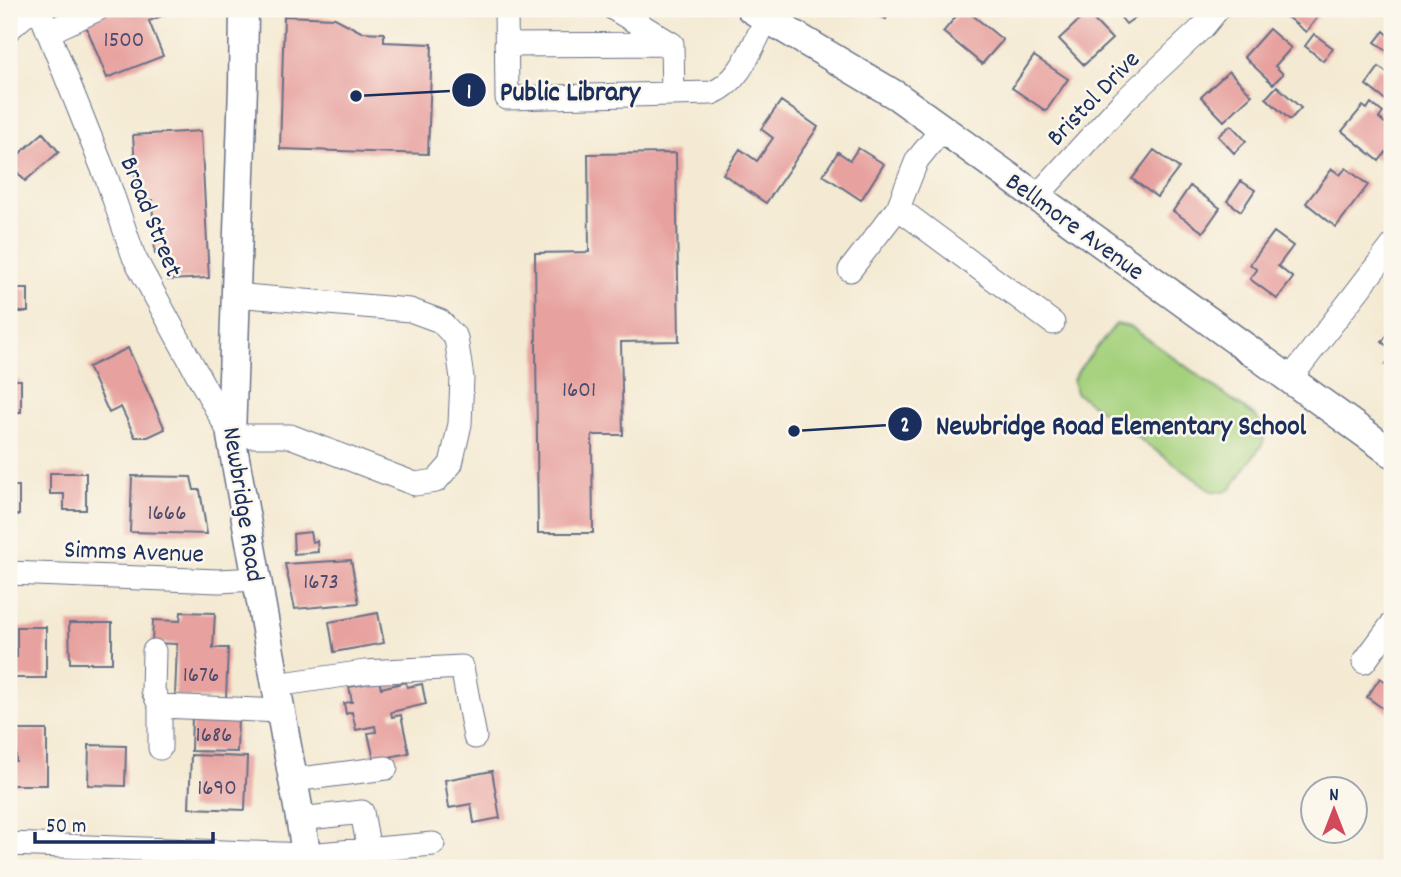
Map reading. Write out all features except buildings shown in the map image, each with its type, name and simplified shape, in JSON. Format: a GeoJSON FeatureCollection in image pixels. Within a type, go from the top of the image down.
{"type":"FeatureCollection","features":[{"type":"Feature","properties":{"kind":"main road","name":"Newbridge Road"},"geometry":{"type":"LineString","coordinates":[[244,9],[231,436],[308,861]]}},
{"type":"Feature","properties":{"kind":"main road","name":"Bellmore Avenue"},"geometry":{"type":"LineString","coordinates":[[771,15],[943,128],[1392,453]]}},
{"type":"Feature","properties":{"kind":"street"},"geometry":{"type":"LineString","coordinates":[[9,29],[32,9]]}},
{"type":"Feature","properties":{"kind":"street","name":"Broad Street"},"geometry":{"type":"LineString","coordinates":[[39,9],[107,178],[134,257],[231,436]]}},
{"type":"Feature","properties":{"kind":"street"},"geometry":{"type":"LineString","coordinates":[[49,32],[98,9]]}},
{"type":"Feature","properties":{"kind":"street"},"geometry":{"type":"LineString","coordinates":[[506,9],[507,98],[712,93],[725,88],[735,76],[771,15]]}},
{"type":"Feature","properties":{"kind":"street"},"geometry":{"type":"LineString","coordinates":[[614,9],[672,44]]}},
{"type":"Feature","properties":{"kind":"street","name":"Bristol Drive"},"geometry":{"type":"LineString","coordinates":[[1037,196],[1122,103],[1204,26],[1218,9]]}},
{"type":"Feature","properties":{"kind":"street"},"geometry":{"type":"LineString","coordinates":[[506,45],[672,44]]}},
{"type":"Feature","properties":{"kind":"street"},"geometry":{"type":"LineString","coordinates":[[672,44],[673,94]]}},
{"type":"Feature","properties":{"kind":"street"},"geometry":{"type":"LineString","coordinates":[[850,270],[898,208],[917,160],[943,128]]}},
{"type":"Feature","properties":{"kind":"street"},"geometry":{"type":"LineString","coordinates":[[898,208],[1052,323]]}},
{"type":"Feature","properties":{"kind":"street"},"geometry":{"type":"LineString","coordinates":[[1290,379],[1392,246]]}},
{"type":"Feature","properties":{"kind":"street"},"geometry":{"type":"LineString","coordinates":[[231,436],[290,436],[415,484],[436,481],[451,464],[460,424],[462,378],[456,338],[440,321],[410,310],[234,295]]}},
{"type":"Feature","properties":{"kind":"street","name":"Simms Avenue"},"geometry":{"type":"LineString","coordinates":[[9,573],[219,581],[256,579]]}},
{"type":"Feature","properties":{"kind":"street"},"geometry":{"type":"LineString","coordinates":[[1364,662],[1392,624]]}},
{"type":"Feature","properties":{"kind":"street"},"geometry":{"type":"LineString","coordinates":[[154,651],[153,691],[160,706],[160,748]]}},
{"type":"Feature","properties":{"kind":"street"},"geometry":{"type":"LineString","coordinates":[[160,706],[278,698],[365,672],[462,667],[475,737]]}},
{"type":"Feature","properties":{"kind":"street"},"geometry":{"type":"LineString","coordinates":[[293,780],[386,768]]}},
{"type":"Feature","properties":{"kind":"street"},"geometry":{"type":"LineString","coordinates":[[300,819],[362,812],[369,850]]}},
{"type":"Feature","properties":{"kind":"street"},"geometry":{"type":"LineString","coordinates":[[9,844],[308,861],[369,850],[433,844]]}},
{"type":"Feature","properties":{"kind":"green space"},"geometry":{"type":"Polygon","coordinates":[[[1116,324],[1131,327],[1256,417],[1265,430],[1263,443],[1231,488],[1225,492],[1212,491],[1076,393],[1073,380],[1116,324]]]}},
{"type":"Feature","properties":{"kind":"place","name":"Public Library"},"geometry":{"type":"Point","coordinates":[356,96]}},
{"type":"Feature","properties":{"kind":"place","name":"Newbridge Road Elementary School"},"geometry":{"type":"Point","coordinates":[794,431]}}]}
